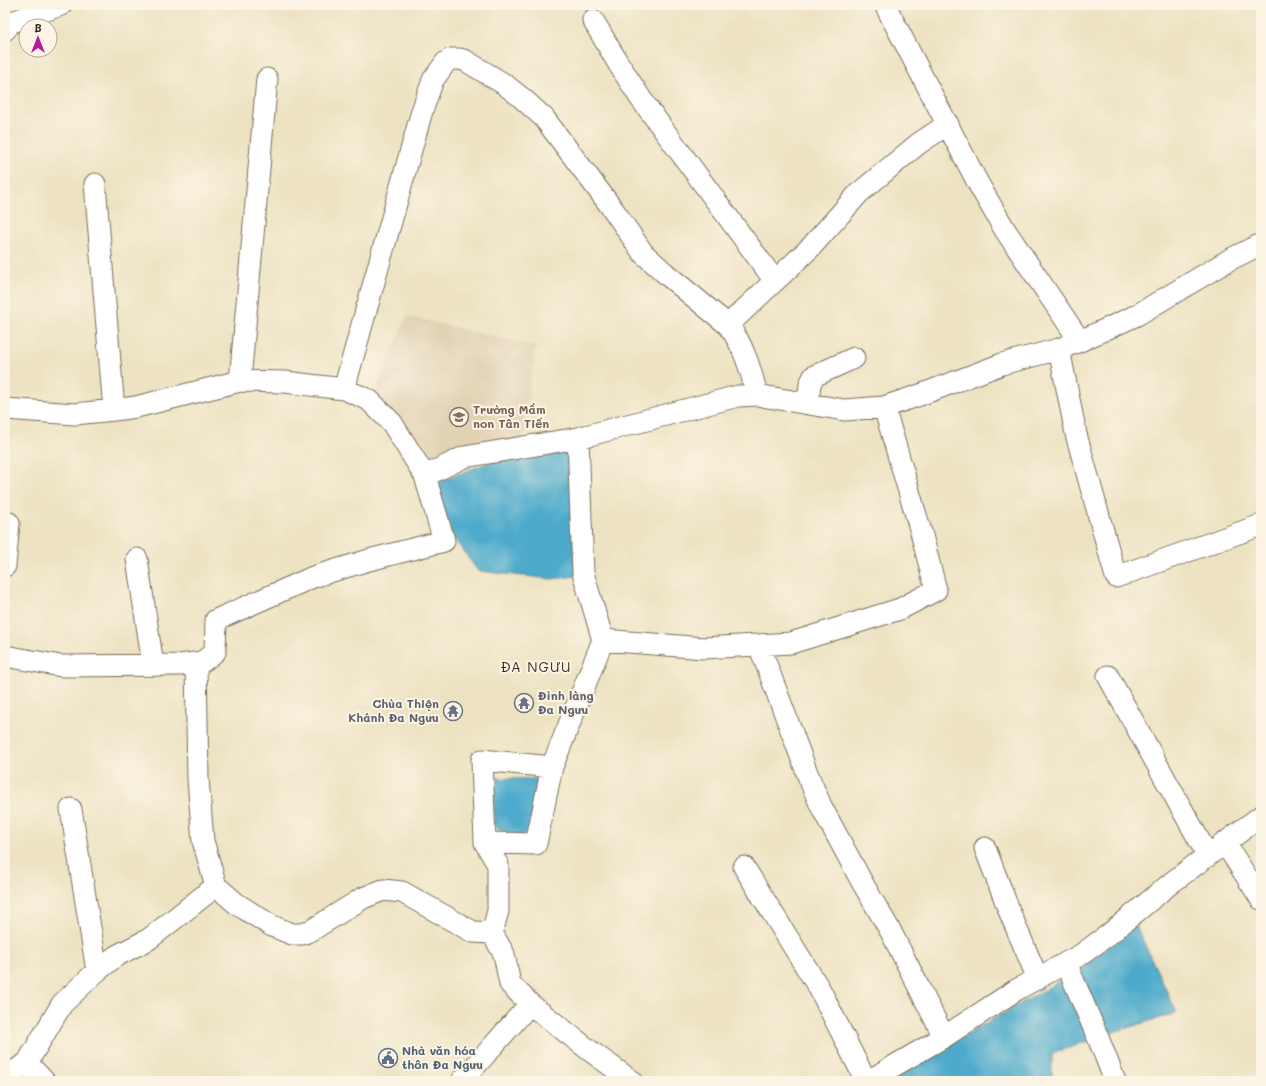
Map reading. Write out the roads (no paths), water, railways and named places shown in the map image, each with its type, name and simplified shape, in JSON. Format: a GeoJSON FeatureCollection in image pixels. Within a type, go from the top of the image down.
{"type":"FeatureCollection","features":[{"type":"Feature","properties":{"kind":"street"},"geometry":{"type":"LineString","coordinates":[[5,30],[12,22],[61,5]]}},
{"type":"Feature","properties":{"kind":"street"},"geometry":{"type":"LineString","coordinates":[[885,5],[979,185],[1005,230],[1080,341]]}},
{"type":"Feature","properties":{"kind":"street"},"geometry":{"type":"LineString","coordinates":[[593,20],[618,64],[641,99],[775,281]]}},
{"type":"Feature","properties":{"kind":"street"},"geometry":{"type":"LineString","coordinates":[[344,389],[422,111],[433,80],[446,62],[451,59],[460,59],[466,61],[504,84],[544,118],[615,212],[643,253],[728,325],[734,333],[743,352],[753,378],[757,395]]}},
{"type":"Feature","properties":{"kind":"street"},"geometry":{"type":"LineString","coordinates":[[240,381],[268,79]]}},
{"type":"Feature","properties":{"kind":"street"},"geometry":{"type":"LineString","coordinates":[[728,325],[811,247],[859,193],[872,181],[918,144],[948,124]]}},
{"type":"Feature","properties":{"kind":"street"},"geometry":{"type":"LineString","coordinates":[[95,184],[114,410]]}},
{"type":"Feature","properties":{"kind":"street"},"geometry":{"type":"LineString","coordinates":[[425,476],[464,457],[578,438],[738,396],[757,395],[844,410],[884,407],[920,396],[1002,364],[1059,349],[1080,341],[1137,315],[1229,260],[1261,244]]}},
{"type":"Feature","properties":{"kind":"street"},"geometry":{"type":"LineString","coordinates":[[1059,349],[1076,434],[1116,577],[1261,526]]}},
{"type":"Feature","properties":{"kind":"street"},"geometry":{"type":"LineString","coordinates":[[808,404],[810,384],[814,376],[854,358]]}},
{"type":"Feature","properties":{"kind":"street"},"geometry":{"type":"LineString","coordinates":[[5,409],[75,414],[114,410],[136,407],[240,381],[285,382],[344,389],[369,400],[392,423],[425,476],[444,541],[369,560],[313,577],[216,620],[215,652],[202,662],[180,665],[61,666],[5,656]]}},
{"type":"Feature","properties":{"kind":"street"},"geometry":{"type":"LineString","coordinates":[[603,640],[704,648],[791,643],[900,609],[936,590],[921,532],[884,407]]}},
{"type":"Feature","properties":{"kind":"street"},"geometry":{"type":"LineString","coordinates":[[485,843],[536,844],[552,767],[603,640],[583,573],[578,438]]}},
{"type":"Feature","properties":{"kind":"street"},"geometry":{"type":"LineString","coordinates":[[5,566],[8,523]]}},
{"type":"Feature","properties":{"kind":"street"},"geometry":{"type":"LineString","coordinates":[[137,559],[153,665]]}},
{"type":"Feature","properties":{"kind":"street"},"geometry":{"type":"LineString","coordinates":[[759,645],[808,778],[821,806],[891,932],[944,1037]]}},
{"type":"Feature","properties":{"kind":"street"},"geometry":{"type":"LineString","coordinates":[[196,663],[198,779],[203,841],[216,886],[237,904],[272,926],[292,934],[302,934],[312,930],[363,898],[383,890],[402,892],[473,932],[492,934]]}},
{"type":"Feature","properties":{"kind":"street"},"geometry":{"type":"LineString","coordinates":[[1108,676],[1208,856]]}},
{"type":"Feature","properties":{"kind":"street"},"geometry":{"type":"LineString","coordinates":[[552,767],[482,760],[485,843],[498,865],[498,911],[492,934],[504,954],[510,984],[530,1004],[632,1081]]}},
{"type":"Feature","properties":{"kind":"street"},"geometry":{"type":"LineString","coordinates":[[71,809],[97,971]]}},
{"type":"Feature","properties":{"kind":"street"},"geometry":{"type":"LineString","coordinates":[[744,867],[819,988],[867,1081],[944,1037],[1016,990],[1038,978],[1068,968],[1082,954],[1112,932],[1171,883],[1261,816]]}},
{"type":"Feature","properties":{"kind":"street"},"geometry":{"type":"LineString","coordinates":[[1225,843],[1261,899]]}},
{"type":"Feature","properties":{"kind":"street"},"geometry":{"type":"LineString","coordinates":[[985,848],[1010,913],[1038,978]]}},
{"type":"Feature","properties":{"kind":"street"},"geometry":{"type":"LineString","coordinates":[[5,1077],[27,1063],[62,1004],[97,971],[116,956],[149,939],[216,886]]}},
{"type":"Feature","properties":{"kind":"street"},"geometry":{"type":"LineString","coordinates":[[1068,968],[1099,1040],[1114,1081]]}},
{"type":"Feature","properties":{"kind":"street"},"geometry":{"type":"LineString","coordinates":[[465,1079],[530,1004]]}},
{"type":"Feature","properties":{"kind":"street"},"geometry":{"type":"LineString","coordinates":[[27,1063],[44,1081]]}},
{"type":"Feature","properties":{"kind":"water"},"geometry":{"type":"Polygon","coordinates":[[[572,447],[577,576],[552,579],[478,571],[453,537],[435,483],[509,455],[572,447]]]}},
{"type":"Feature","properties":{"kind":"water"},"geometry":{"type":"Polygon","coordinates":[[[494,778],[538,779],[529,829],[522,836],[500,831],[494,824],[494,778]]]}},
{"type":"Feature","properties":{"kind":"water"},"geometry":{"type":"Polygon","coordinates":[[[1135,924],[1177,1013],[1110,1033],[1052,1054],[1053,1081],[887,1081],[1080,969],[1135,924]]]}},
{"type":"Feature","properties":{"kind":"place","name":"Trường Mầm non Tân Tiến"},"geometry":{"type":"Point","coordinates":[459,417]}},
{"type":"Feature","properties":{"kind":"place","name":"Đình làng Đa Ngưu"},"geometry":{"type":"Point","coordinates":[524,703]}},
{"type":"Feature","properties":{"kind":"place","name":"Chùa Thiện Khánh Đa Ngưu"},"geometry":{"type":"Point","coordinates":[453,711]}},
{"type":"Feature","properties":{"kind":"place","name":"Nhà văn hóa thôn Đa Ngưu"},"geometry":{"type":"Point","coordinates":[388,1058]}},
{"type":"Feature","properties":{"kind":"district","name":"ĐA NGƯU"},"geometry":{"type":"Point","coordinates":[536,667]}}]}
